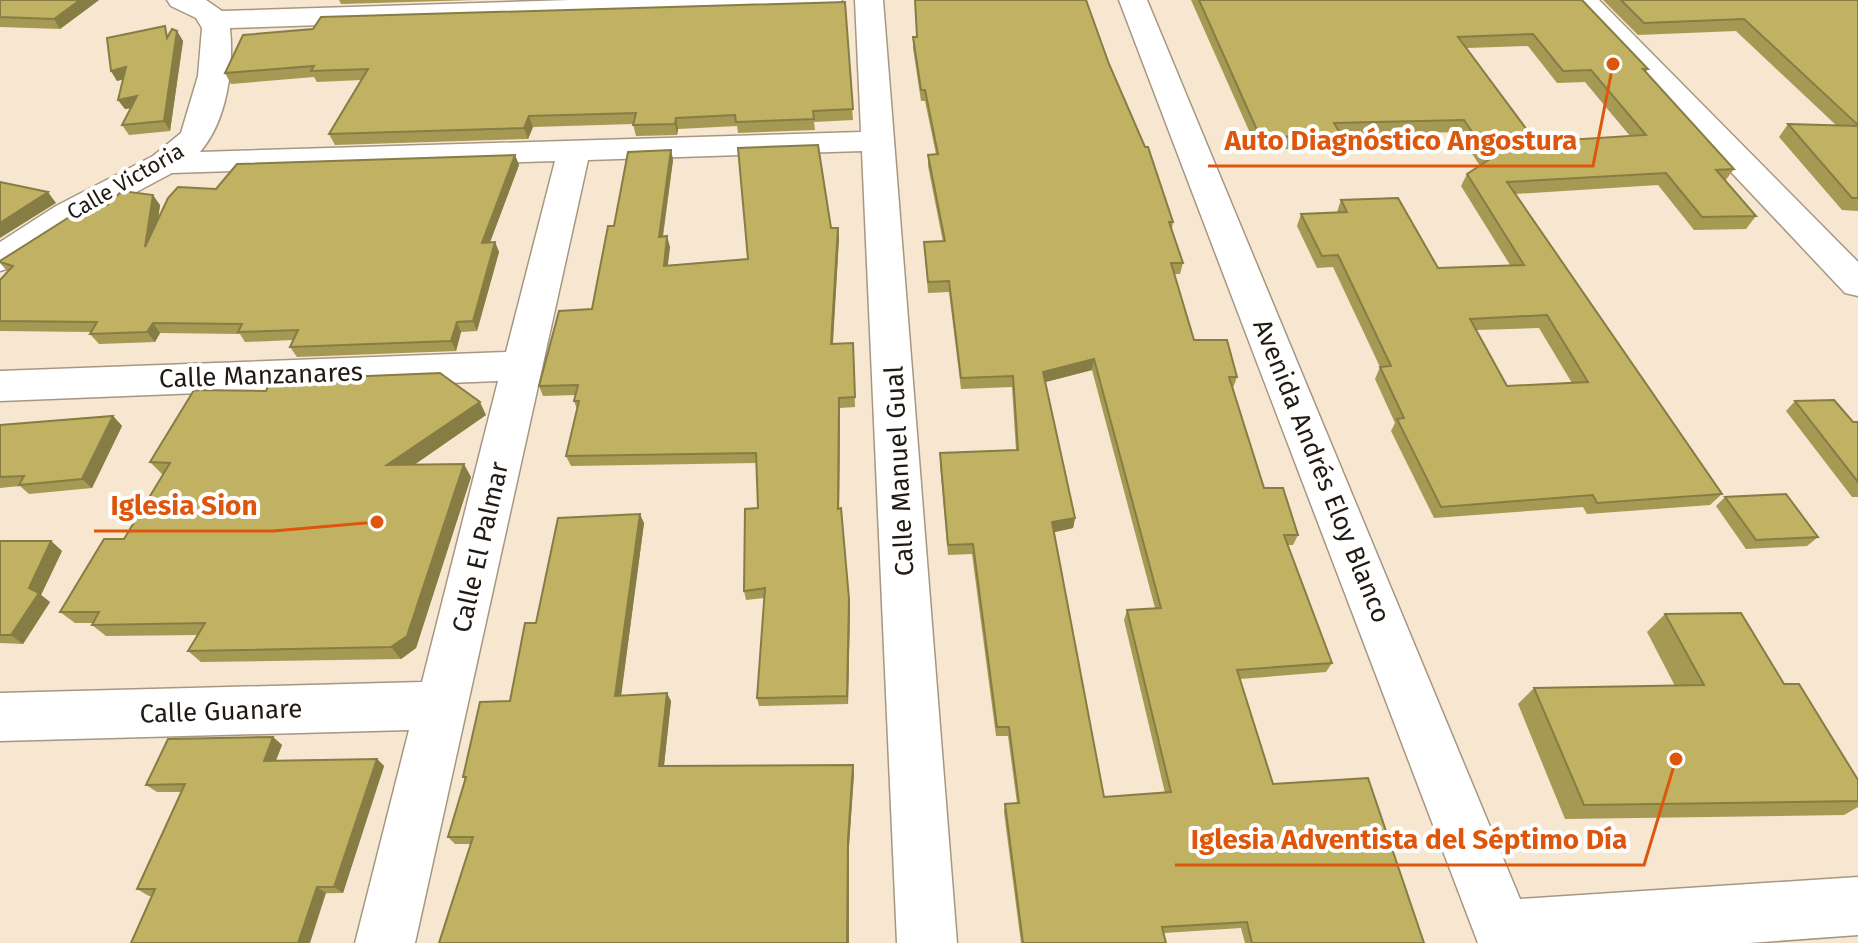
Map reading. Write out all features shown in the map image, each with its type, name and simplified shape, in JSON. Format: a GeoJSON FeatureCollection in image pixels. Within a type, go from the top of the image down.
{"type":"FeatureCollection","features":[{"type":"Feature","properties":{"kind":"street"},"geometry":{"type":"LineString","coordinates":[[181,0],[199,8],[214,20],[285,9],[828,0]]}},
{"type":"Feature","properties":{"kind":"street","name":"Calle Manuel Gual"},"geometry":{"type":"LineString","coordinates":[[869,0],[927,943]]}},
{"type":"Feature","properties":{"kind":"street","name":"Avenida Andrés Eloy Blanco"},"geometry":{"type":"LineString","coordinates":[[1133,0],[1505,936]]}},
{"type":"Feature","properties":{"kind":"street"},"geometry":{"type":"LineString","coordinates":[[1583,0],[1842,251],[1858,284]]}},
{"type":"Feature","properties":{"kind":"street","name":"Calle Victoria"},"geometry":{"type":"LineString","coordinates":[[0,259],[68,214],[165,163],[190,144],[202,122],[215,59],[214,20]]}},
{"type":"Feature","properties":{"kind":"street"},"geometry":{"type":"LineString","coordinates":[[165,163],[879,141]]}},
{"type":"Feature","properties":{"kind":"street","name":"Calle El Palmar"},"geometry":{"type":"LineString","coordinates":[[385,943],[574,150]]}},
{"type":"Feature","properties":{"kind":"street","name":"Calle Manzanares"},"geometry":{"type":"LineString","coordinates":[[0,386],[523,366]]}},
{"type":"Feature","properties":{"kind":"street","name":"Calle Guanare"},"geometry":{"type":"LineString","coordinates":[[0,717],[442,705]]}},
{"type":"Feature","properties":{"kind":"street"},"geometry":{"type":"LineString","coordinates":[[1505,936],[1858,906]]}},
{"type":"Feature","properties":{"kind":"building"},"geometry":{"type":"Polygon","coordinates":[[[0,0],[80,0],[54,19],[0,17],[0,0]]]}},
{"type":"Feature","properties":{"kind":"building"},"geometry":{"type":"Polygon","coordinates":[[[915,0],[1086,0],[1109,64],[1145,147],[1148,147],[1173,222],[1169,222],[1183,263],[1171,263],[1194,340],[1227,340],[1237,377],[1229,377],[1264,488],[1283,488],[1298,535],[1284,535],[1332,663],[1237,670],[1273,784],[1368,778],[1424,943],[1252,943],[1247,922],[1162,927],[1166,943],[1023,943],[1005,804],[1019,803],[1009,727],[997,727],[973,544],[948,545],[940,453],[1018,450],[1013,376],[961,378],[949,281],[928,282],[924,242],[945,241],[928,155],[938,154],[925,90],[921,90],[913,37],[917,37],[915,0]],[[1094,359],[1043,372],[1075,518],[1052,522],[1104,797],[1171,792],[1127,610],[1161,608],[1094,359]]]}},
{"type":"Feature","properties":{"kind":"building"},"geometry":{"type":"Polygon","coordinates":[[[1199,0],[1582,0],[1648,69],[1643,69],[1734,169],[1716,170],[1756,216],[1702,217],[1666,173],[1507,182],[1722,494],[1597,503],[1593,495],[1441,507],[1397,419],[1404,418],[1380,367],[1391,366],[1338,255],[1322,256],[1301,214],[1347,212],[1341,200],[1398,198],[1438,268],[1524,265],[1467,174],[1490,159],[1464,120],[1334,123],[1341,135],[1269,137],[1265,130],[1257,130],[1199,0]],[[1533,34],[1458,37],[1536,142],[1646,135],[1591,70],[1563,71],[1533,34]],[[1547,315],[1470,319],[1507,386],[1588,382],[1547,315]]]}},
{"type":"Feature","properties":{"kind":"building"},"geometry":{"type":"Polygon","coordinates":[[[1621,0],[1858,0],[1858,125],[1744,19],[1644,23],[1621,0]]]}},
{"type":"Feature","properties":{"kind":"building"},"geometry":{"type":"Polygon","coordinates":[[[845,2],[853,109],[813,111],[814,119],[736,122],[735,115],[676,118],[675,124],[633,125],[636,113],[529,116],[524,128],[329,134],[368,69],[311,71],[314,66],[225,73],[243,35],[313,29],[321,17],[845,2]]]}},
{"type":"Feature","properties":{"kind":"building"},"geometry":{"type":"Polygon","coordinates":[[[165,26],[167,38],[172,29],[177,31],[164,121],[122,125],[137,96],[118,100],[126,67],[111,71],[107,38],[165,26]]]}},
{"type":"Feature","properties":{"kind":"building"},"geometry":{"type":"Polygon","coordinates":[[[1788,124],[1858,126],[1858,198],[1852,198],[1788,124]]]}},
{"type":"Feature","properties":{"kind":"building"},"geometry":{"type":"Polygon","coordinates":[[[818,145],[831,228],[838,228],[831,344],[853,343],[855,397],[839,398],[838,509],[841,508],[849,599],[847,696],[757,698],[765,588],[744,591],[745,509],[758,508],[756,453],[566,456],[579,401],[574,401],[578,385],[539,386],[559,311],[592,309],[608,226],[614,226],[628,152],[671,150],[659,237],[667,236],[664,266],[748,259],[738,148],[818,145]]]}},
{"type":"Feature","properties":{"kind":"building"},"geometry":{"type":"Polygon","coordinates":[[[515,155],[482,243],[495,242],[473,321],[457,322],[451,341],[290,347],[298,330],[238,332],[242,324],[153,323],[147,332],[90,334],[97,322],[0,321],[0,280],[13,266],[0,261],[74,214],[96,203],[107,205],[122,191],[153,195],[145,247],[168,198],[178,187],[216,189],[237,164],[515,155]]]}},
{"type":"Feature","properties":{"kind":"building"},"geometry":{"type":"Polygon","coordinates":[[[0,182],[48,192],[0,223],[0,182]]]}},
{"type":"Feature","properties":{"kind":"building"},"geometry":{"type":"Polygon","coordinates":[[[440,373],[480,402],[387,465],[464,464],[407,636],[391,647],[188,651],[205,623],[92,625],[99,612],[60,612],[104,539],[124,539],[170,463],[150,462],[194,390],[266,391],[271,380],[440,373]]]}},
{"type":"Feature","properties":{"kind":"building"},"geometry":{"type":"Polygon","coordinates":[[[1834,400],[1853,422],[1858,422],[1858,482],[1795,401],[1834,400]]]}},
{"type":"Feature","properties":{"kind":"building"},"geometry":{"type":"Polygon","coordinates":[[[113,416],[82,479],[19,485],[24,476],[0,477],[0,425],[113,416]]]}},
{"type":"Feature","properties":{"kind":"building"},"geometry":{"type":"Polygon","coordinates":[[[1786,494],[1818,537],[1756,540],[1725,497],[1786,494]]]}},
{"type":"Feature","properties":{"kind":"building"},"geometry":{"type":"Polygon","coordinates":[[[640,514],[615,696],[667,693],[659,766],[853,765],[848,839],[847,943],[439,943],[473,837],[448,837],[466,777],[463,777],[480,702],[510,701],[525,623],[536,623],[558,518],[640,514]]]}},
{"type":"Feature","properties":{"kind":"building"},"geometry":{"type":"Polygon","coordinates":[[[0,541],[51,541],[29,588],[39,593],[11,635],[0,635],[0,541]]]}},
{"type":"Feature","properties":{"kind":"building"},"geometry":{"type":"Polygon","coordinates":[[[1741,613],[1784,684],[1799,684],[1858,780],[1858,801],[1584,805],[1534,688],[1704,685],[1665,614],[1741,613]]]}},
{"type":"Feature","properties":{"kind":"building"},"geometry":{"type":"Polygon","coordinates":[[[273,737],[264,761],[377,759],[334,887],[317,887],[298,943],[131,943],[155,889],[137,889],[185,784],[146,785],[168,739],[273,737]]]}},
{"type":"Feature","properties":{"kind":"place","name":"Auto Diagnóstico Angostura"},"geometry":{"type":"Point","coordinates":[1613,64]}},
{"type":"Feature","properties":{"kind":"place","name":"Iglesia Sion"},"geometry":{"type":"Point","coordinates":[377,522]}},
{"type":"Feature","properties":{"kind":"place","name":"Iglesia Adventista del Séptimo Día"},"geometry":{"type":"Point","coordinates":[1676,759]}}]}
